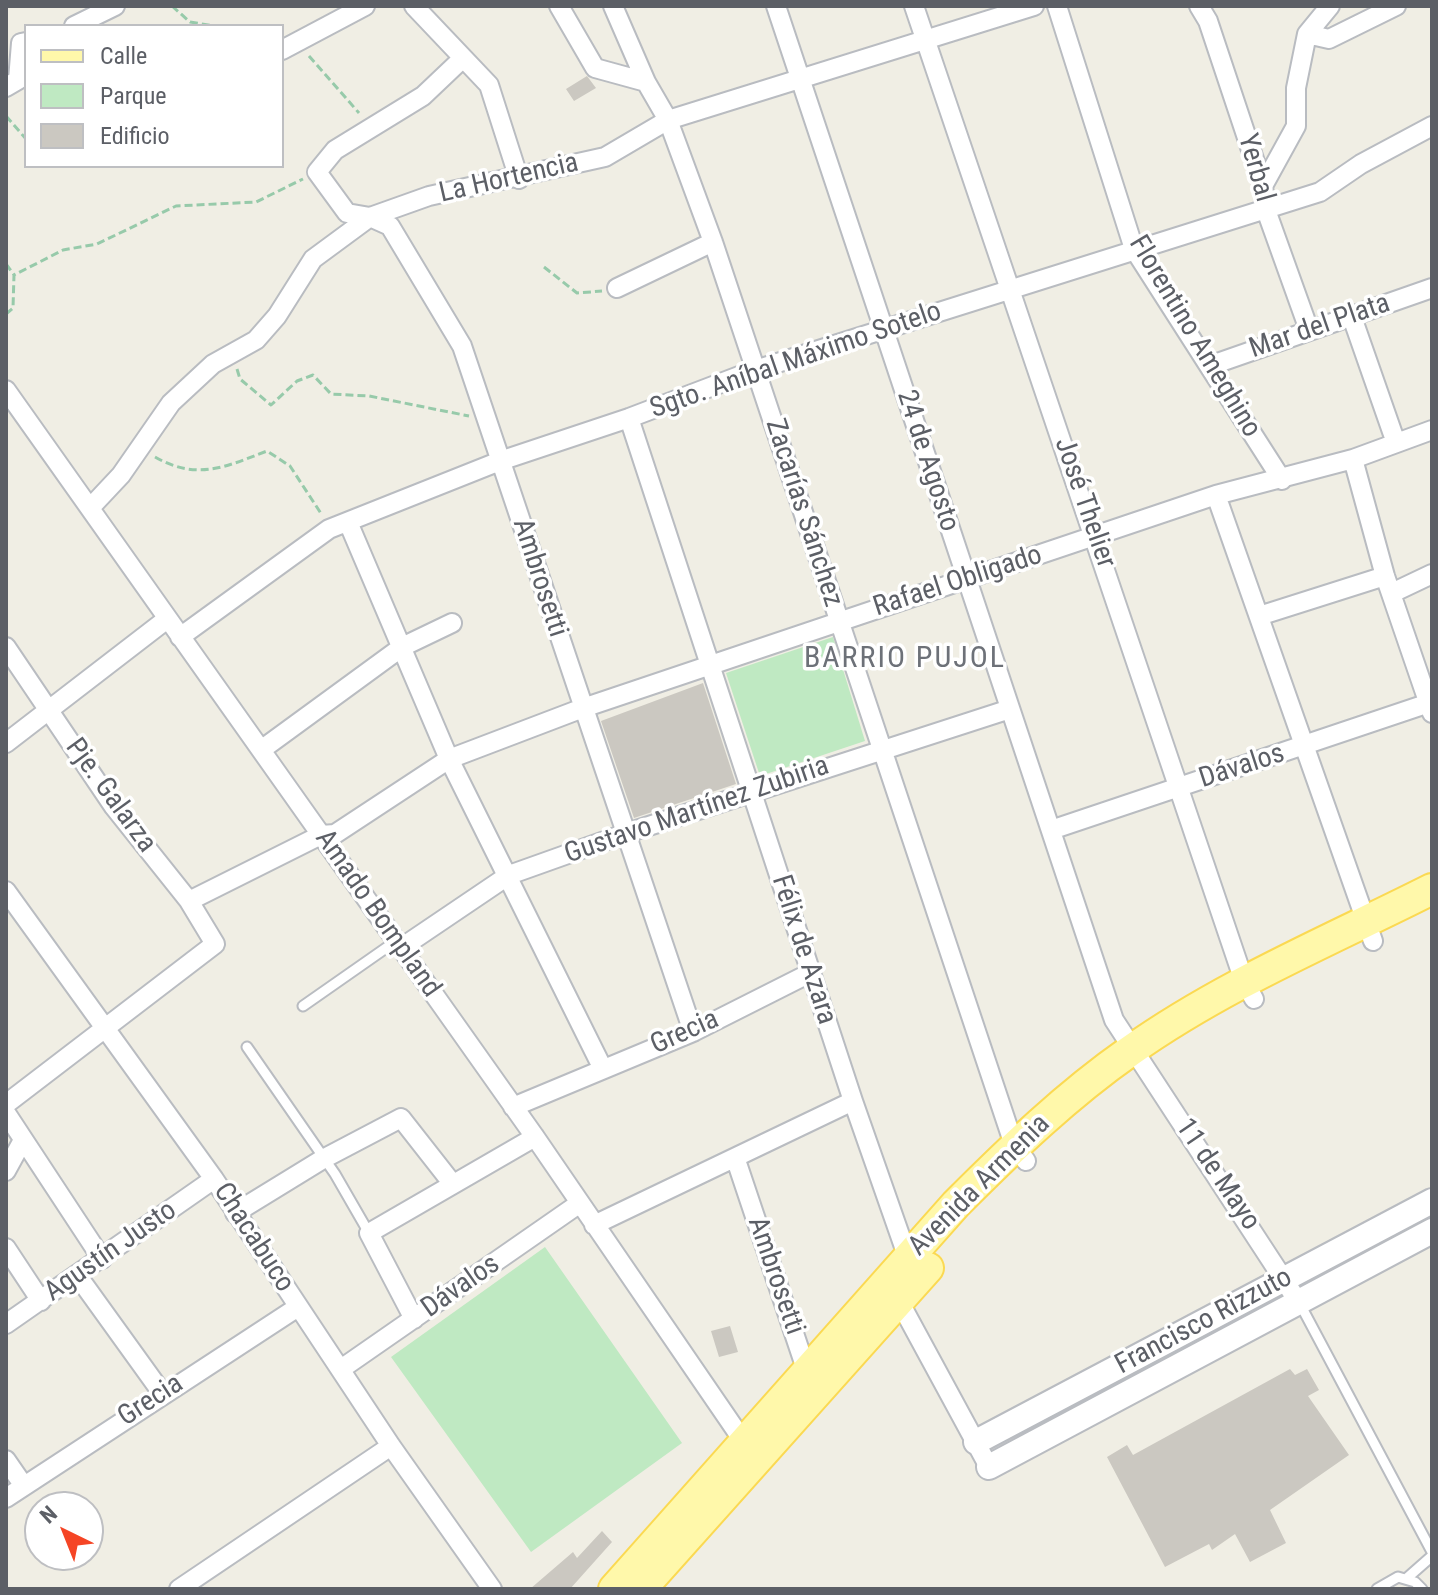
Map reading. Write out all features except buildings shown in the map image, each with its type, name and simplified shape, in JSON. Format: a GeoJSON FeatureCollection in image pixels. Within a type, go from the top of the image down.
{"type":"FeatureCollection","features":[{"type":"Feature","properties":{"kind":"main road","name":"Avenida Armenia"},"geometry":{"type":"LineString","coordinates":[[1370,932],[1432,889]]}},
{"type":"Feature","properties":{"kind":"main road","name":"Avenida Armenia"},"geometry":{"type":"LineString","coordinates":[[614,1589],[751,1450],[816,1378],[910,1257],[1020,1153],[1138,1058],[1249,990],[1370,932],[1432,910]]}},
{"type":"Feature","properties":{"kind":"main road","name":"Avenida Armenia"},"geometry":{"type":"LineString","coordinates":[[816,1378],[899,1301],[1020,1153]]}},
{"type":"Feature","properties":{"kind":"main road","name":"Avenida Armenia"},"geometry":{"type":"LineString","coordinates":[[641,1589],[751,1450]]}},
{"type":"Feature","properties":{"kind":"street"},"geometry":{"type":"LineString","coordinates":[[78,24],[115,6]]}},
{"type":"Feature","properties":{"kind":"street"},"geometry":{"type":"LineString","coordinates":[[290,47],[365,6]]}},
{"type":"Feature","properties":{"kind":"street"},"geometry":{"type":"LineString","coordinates":[[414,6],[489,85],[519,179]]}},
{"type":"Feature","properties":{"kind":"street"},"geometry":{"type":"LineString","coordinates":[[559,6],[595,68],[646,82]]}},
{"type":"Feature","properties":{"kind":"street","name":"Zacarías Sánchez"},"geometry":{"type":"LineString","coordinates":[[613,6],[646,82],[668,120],[713,242],[1020,1153]]}},
{"type":"Feature","properties":{"kind":"street","name":"24 de Agosto"},"geometry":{"type":"LineString","coordinates":[[776,6],[1114,1020],[1138,1058]]}},
{"type":"Feature","properties":{"kind":"street","name":"José Thelier"},"geometry":{"type":"LineString","coordinates":[[914,6],[1249,990]]}},
{"type":"Feature","properties":{"kind":"street","name":"La Hortencia"},"geometry":{"type":"LineString","coordinates":[[90,508],[139,449],[171,403],[213,364],[256,340],[277,316],[313,259],[370,217],[429,196],[519,179],[605,157],[668,120],[1034,6]]}},
{"type":"Feature","properties":{"kind":"street","name":"Florentino Ameghino"},"geometry":{"type":"LineString","coordinates":[[1057,6],[1134,249],[1282,480]]}},
{"type":"Feature","properties":{"kind":"street","name":"Yerbal"},"geometry":{"type":"LineString","coordinates":[[1199,6],[1208,21],[1263,186],[1266,210],[1309,330]]}},
{"type":"Feature","properties":{"kind":"street"},"geometry":{"type":"LineString","coordinates":[[1263,186],[1284,154],[1296,126],[1296,88],[1307,34],[1330,6]]}},
{"type":"Feature","properties":{"kind":"street"},"geometry":{"type":"LineString","coordinates":[[1307,34],[1329,39],[1396,6]]}},
{"type":"Feature","properties":{"kind":"street"},"geometry":{"type":"LineString","coordinates":[[6,87],[18,80],[21,43],[24,42]]}},
{"type":"Feature","properties":{"kind":"street"},"geometry":{"type":"LineString","coordinates":[[317,172],[335,150],[370,125],[423,96],[462,59]]}},
{"type":"Feature","properties":{"kind":"street","name":"Sgto. Aníbal Máximo Sotelo"},"geometry":{"type":"LineString","coordinates":[[180,637],[329,529],[500,461],[629,418],[755,370],[1320,192],[1361,164],[1432,126]]}},
{"type":"Feature","properties":{"kind":"street","name":"Ambrosetti"},"geometry":{"type":"LineString","coordinates":[[317,172],[347,213],[370,217],[390,226],[462,346],[693,1032]]}},
{"type":"Feature","properties":{"kind":"street"},"geometry":{"type":"LineString","coordinates":[[617,288],[713,242]]}},
{"type":"Feature","properties":{"kind":"street","name":"Mar del Plata"},"geometry":{"type":"LineString","coordinates":[[1209,366],[1432,288]]}},
{"type":"Feature","properties":{"kind":"street"},"geometry":{"type":"LineString","coordinates":[[1352,317],[1396,443]]}},
{"type":"Feature","properties":{"kind":"street","name":"Amado Bompland"},"geometry":{"type":"LineString","coordinates":[[6,390],[535,1137],[751,1450]]}},
{"type":"Feature","properties":{"kind":"street","name":"Félix de Azara"},"geometry":{"type":"LineString","coordinates":[[629,418],[810,973],[910,1257]]}},
{"type":"Feature","properties":{"kind":"street","name":"Rafael Obligado"},"geometry":{"type":"LineString","coordinates":[[321,835],[335,834],[449,759],[583,708],[711,668],[839,621],[1216,495],[1353,459],[1432,430]]}},
{"type":"Feature","properties":{"kind":"street"},"geometry":{"type":"LineString","coordinates":[[1353,459],[1388,584],[1431,706]]}},
{"type":"Feature","properties":{"kind":"street"},"geometry":{"type":"LineString","coordinates":[[1216,495],[1370,932]]}},
{"type":"Feature","properties":{"kind":"street"},"geometry":{"type":"LineString","coordinates":[[348,522],[449,759],[603,1069]]}},
{"type":"Feature","properties":{"kind":"street"},"geometry":{"type":"LineString","coordinates":[[1259,616],[1432,574]]}},
{"type":"Feature","properties":{"kind":"street"},"geometry":{"type":"LineString","coordinates":[[6,743],[167,619]]}},
{"type":"Feature","properties":{"kind":"street"},"geometry":{"type":"LineString","coordinates":[[261,750],[402,647],[452,623]]}},
{"type":"Feature","properties":{"kind":"street","name":"Pje. Galarza"},"geometry":{"type":"LineString","coordinates":[[6,647],[114,807],[189,901],[215,944],[107,1028]]}},
{"type":"Feature","properties":{"kind":"street","name":"Dávalos"},"geometry":{"type":"LineString","coordinates":[[1051,830],[1431,706]]}},
{"type":"Feature","properties":{"kind":"street","name":"Gustavo Martínez Zubiria"},"geometry":{"type":"LineString","coordinates":[[399,944],[509,875],[881,748],[1010,709]]}},
{"type":"Feature","properties":{"kind":"street"},"geometry":{"type":"LineString","coordinates":[[189,901],[321,835]]}},
{"type":"Feature","properties":{"kind":"street","name":"Chacabuco"},"geometry":{"type":"LineString","coordinates":[[6,891],[214,1179],[391,1446],[492,1589]]}},
{"type":"Feature","properties":{"kind":"street","name":"Grecia"},"geometry":{"type":"LineString","coordinates":[[513,1107],[693,1032],[810,973]]}},
{"type":"Feature","properties":{"kind":"street"},"geometry":{"type":"LineString","coordinates":[[6,1104],[107,1028]]}},
{"type":"Feature","properties":{"kind":"street","name":"11 de Mayo"},"geometry":{"type":"LineString","coordinates":[[1138,1058],[1299,1303]]}},
{"type":"Feature","properties":{"kind":"street"},"geometry":{"type":"LineString","coordinates":[[594,1225],[736,1160],[853,1101]]}},
{"type":"Feature","properties":{"kind":"street"},"geometry":{"type":"LineString","coordinates":[[6,1113],[102,1259]]}},
{"type":"Feature","properties":{"kind":"street"},"geometry":{"type":"LineString","coordinates":[[235,1213],[323,1159],[401,1118],[452,1183]]}},
{"type":"Feature","properties":{"kind":"street"},"geometry":{"type":"LineString","coordinates":[[414,1319],[369,1233],[535,1137]]}},
{"type":"Feature","properties":{"kind":"street"},"geometry":{"type":"LineString","coordinates":[[6,1171],[23,1140]]}},
{"type":"Feature","properties":{"kind":"street","name":"Ambrosetti"},"geometry":{"type":"LineString","coordinates":[[736,1160],[816,1378]]}},
{"type":"Feature","properties":{"kind":"street","name":"Agustín Justo"},"geometry":{"type":"LineString","coordinates":[[6,1324],[214,1179]]}},
{"type":"Feature","properties":{"kind":"street","name":"Francisco Rizzuto"},"geometry":{"type":"LineString","coordinates":[[976,1442],[1432,1201]]}},
{"type":"Feature","properties":{"kind":"street","name":"Dávalos"},"geometry":{"type":"LineString","coordinates":[[341,1369],[580,1203]]}},
{"type":"Feature","properties":{"kind":"street","name":"Francisco Rizzuto"},"geometry":{"type":"LineString","coordinates":[[989,1467],[1432,1231]]}},
{"type":"Feature","properties":{"kind":"street"},"geometry":{"type":"LineString","coordinates":[[6,1248],[41,1301]]}},
{"type":"Feature","properties":{"kind":"street"},"geometry":{"type":"LineString","coordinates":[[910,1257],[899,1301],[989,1467]]}},
{"type":"Feature","properties":{"kind":"street"},"geometry":{"type":"LineString","coordinates":[[77,1275],[162,1393]]}},
{"type":"Feature","properties":{"kind":"street","name":"Grecia"},"geometry":{"type":"LineString","coordinates":[[6,1498],[162,1393],[298,1307]]}},
{"type":"Feature","properties":{"kind":"street"},"geometry":{"type":"LineString","coordinates":[[179,1589],[391,1446]]}},
{"type":"Feature","properties":{"kind":"street"},"geometry":{"type":"LineString","coordinates":[[6,1460],[24,1486]]}},
{"type":"Feature","properties":{"kind":"lane"},"geometry":{"type":"LineString","coordinates":[[303,1006],[399,944]]}},
{"type":"Feature","properties":{"kind":"lane"},"geometry":{"type":"LineString","coordinates":[[247,1047],[369,1233]]}},
{"type":"Feature","properties":{"kind":"lane"},"geometry":{"type":"LineString","coordinates":[[1299,1303],[1432,1554],[1407,1578]]}},
{"type":"Feature","properties":{"kind":"lane"},"geometry":{"type":"LineString","coordinates":[[1377,1589],[1390,1579],[1407,1578],[1422,1589]]}},
{"type":"Feature","properties":{"kind":"path"},"geometry":{"type":"LineString","coordinates":[[172,6],[190,22],[213,24]]}},
{"type":"Feature","properties":{"kind":"path"},"geometry":{"type":"LineString","coordinates":[[290,47],[370,125]]}},
{"type":"Feature","properties":{"kind":"path"},"geometry":{"type":"LineString","coordinates":[[6,116],[24,137]]}},
{"type":"Feature","properties":{"kind":"path"},"geometry":{"type":"LineString","coordinates":[[14,275],[63,250],[97,244],[176,206],[256,202],[317,172]]}},
{"type":"Feature","properties":{"kind":"path"},"geometry":{"type":"LineString","coordinates":[[6,264],[14,275],[13,308],[6,314]]}},
{"type":"Feature","properties":{"kind":"path"},"geometry":{"type":"LineString","coordinates":[[544,267],[577,293],[617,288]]}},
{"type":"Feature","properties":{"kind":"path"},"geometry":{"type":"LineString","coordinates":[[231,354],[240,379],[271,405],[297,381],[313,375],[331,394],[369,396],[454,411],[487,422]]}},
{"type":"Feature","properties":{"kind":"path"},"geometry":{"type":"LineString","coordinates":[[139,449],[174,468],[204,472],[267,451],[290,466],[315,500],[329,529]]}},
{"type":"Feature","properties":{"kind":"green space"},"geometry":{"type":"Polygon","coordinates":[[[833,637],[865,741],[760,776],[726,673],[833,637]]]}},
{"type":"Feature","properties":{"kind":"green space"},"geometry":{"type":"Polygon","coordinates":[[[545,1247],[682,1443],[531,1552],[391,1357],[545,1247]]]}},
{"type":"Feature","properties":{"kind":"district","name":"BARRIO PUJOL"},"geometry":{"type":"Point","coordinates":[905,659]}}]}
